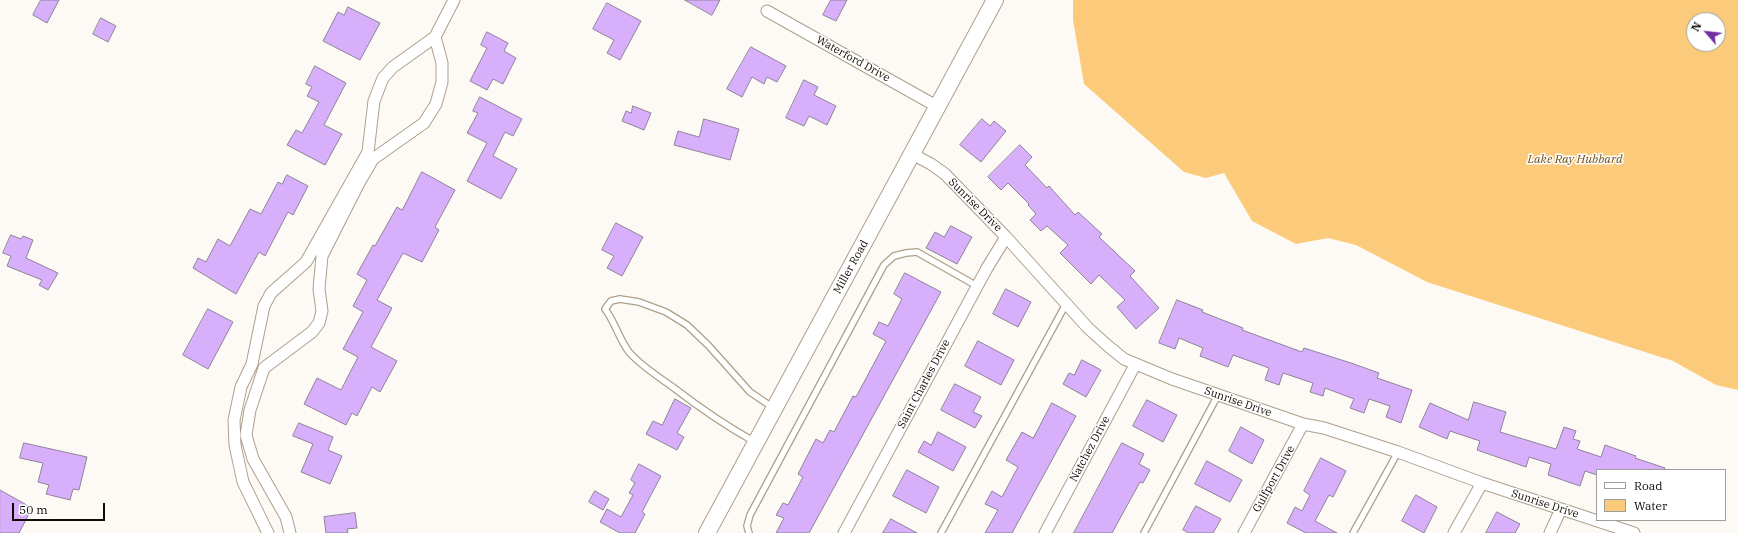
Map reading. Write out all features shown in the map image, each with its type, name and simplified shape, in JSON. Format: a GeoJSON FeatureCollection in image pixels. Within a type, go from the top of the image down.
{"type":"FeatureCollection","features":[{"type":"Feature","properties":{"kind":"main road","name":"Miller Road"},"geometry":{"type":"LineString","coordinates":[[707,533],[995,0]]}},
{"type":"Feature","properties":{"kind":"street"},"geometry":{"type":"LineString","coordinates":[[290,533],[286,517],[266,485],[253,459],[246,435],[250,410],[264,368],[312,332],[318,323],[322,311],[319,289],[322,256],[339,212],[368,152],[374,101],[383,78],[393,67],[435,37],[454,0]]}},
{"type":"Feature","properties":{"kind":"street","name":"Waterford Drive"},"geometry":{"type":"LineString","coordinates":[[767,11],[938,107]]}},
{"type":"Feature","properties":{"kind":"street"},"geometry":{"type":"LineString","coordinates":[[268,533],[243,482],[236,452],[234,420],[241,387],[252,364],[264,306],[271,293],[306,262],[373,159],[424,123],[436,104],[442,82],[442,63],[435,37]]}},
{"type":"Feature","properties":{"kind":"street","name":"Sunrise Drive"},"geometry":{"type":"LineString","coordinates":[[912,154],[931,164],[945,174],[1006,237],[1066,304],[1108,346],[1124,359],[1135,365],[1303,424],[1324,428],[1398,452],[1482,483],[1596,521]]}},
{"type":"Feature","properties":{"kind":"street","name":"Saint Charles Drive"},"geometry":{"type":"LineString","coordinates":[[844,533],[977,286],[1006,237]]}},
{"type":"Feature","properties":{"kind":"street","name":"Natchez Drive"},"geometry":{"type":"LineString","coordinates":[[1045,533],[1135,365]]}},
{"type":"Feature","properties":{"kind":"street","name":"Gulfport Drive"},"geometry":{"type":"LineString","coordinates":[[1244,533],[1303,424]]}},
{"type":"Feature","properties":{"kind":"street"},"geometry":{"type":"LineString","coordinates":[[236,452],[250,449]]}},
{"type":"Feature","properties":{"kind":"street"},"geometry":{"type":"LineString","coordinates":[[1454,533],[1482,483]]}},
{"type":"Feature","properties":{"kind":"street"},"geometry":{"type":"LineString","coordinates":[[1550,533],[1561,509]]}},
{"type":"Feature","properties":{"kind":"street","name":"Sunrise Drive"},"geometry":{"type":"LineString","coordinates":[[1598,521],[1634,533]]}},
{"type":"Feature","properties":{"kind":"lane"},"geometry":{"type":"LineString","coordinates":[[749,533],[747,526],[750,515],[884,265],[894,256],[917,252],[977,286]]}},
{"type":"Feature","properties":{"kind":"lane"},"geometry":{"type":"LineString","coordinates":[[756,442],[724,424],[646,368],[629,352],[620,337],[614,320],[606,309],[611,301],[620,299],[639,302],[666,312],[687,325],[708,345],[750,392],[774,408]]}},
{"type":"Feature","properties":{"kind":"lane"},"geometry":{"type":"LineString","coordinates":[[941,533],[1066,304]]}},
{"type":"Feature","properties":{"kind":"lane"},"geometry":{"type":"LineString","coordinates":[[1144,533],[1218,395]]}},
{"type":"Feature","properties":{"kind":"lane"},"geometry":{"type":"LineString","coordinates":[[1353,533],[1398,452]]}},
{"type":"Feature","properties":{"kind":"water","name":"Lake Ray Hubbard"},"geometry":{"type":"Polygon","coordinates":[[[1073,0],[1738,0],[1738,390],[1716,385],[1673,361],[1427,282],[1356,245],[1328,238],[1296,244],[1252,221],[1224,173],[1206,178],[1184,172],[1084,84],[1073,20],[1073,0]]]}},
{"type":"Feature","properties":{"kind":"building"},"geometry":{"type":"Polygon","coordinates":[[[41,0],[59,0],[47,23],[33,15],[41,0]]]}},
{"type":"Feature","properties":{"kind":"building"},"geometry":{"type":"Polygon","coordinates":[[[685,0],[720,0],[712,15],[685,0]]]}},
{"type":"Feature","properties":{"kind":"building"},"geometry":{"type":"Polygon","coordinates":[[[831,0],[847,0],[836,21],[823,15],[831,0]]]}},
{"type":"Feature","properties":{"kind":"building"},"geometry":{"type":"Polygon","coordinates":[[[607,3],[641,21],[620,60],[607,53],[614,40],[593,29],[607,3]]]}},
{"type":"Feature","properties":{"kind":"building"},"geometry":{"type":"Polygon","coordinates":[[[348,7],[380,23],[360,60],[323,41],[338,12],[344,15],[348,7]]]}},
{"type":"Feature","properties":{"kind":"building"},"geometry":{"type":"Polygon","coordinates":[[[101,18],[116,26],[108,42],[93,34],[101,18]]]}},
{"type":"Feature","properties":{"kind":"building"},"geometry":{"type":"Polygon","coordinates":[[[487,32],[508,43],[504,51],[516,58],[503,84],[493,79],[487,90],[470,81],[487,48],[481,45],[487,32]]]}},
{"type":"Feature","properties":{"kind":"building"},"geometry":{"type":"Polygon","coordinates":[[[751,47],[786,66],[777,82],[767,77],[764,84],[752,77],[742,97],[727,89],[751,47]]]}},
{"type":"Feature","properties":{"kind":"building"},"geometry":{"type":"Polygon","coordinates":[[[315,66],[346,83],[324,125],[342,134],[325,165],[287,145],[296,130],[302,133],[319,102],[307,96],[312,87],[306,84],[315,66]]]}},
{"type":"Feature","properties":{"kind":"building"},"geometry":{"type":"Polygon","coordinates":[[[804,80],[818,87],[814,95],[836,106],[827,125],[809,116],[804,126],[786,118],[804,80]]]}},
{"type":"Feature","properties":{"kind":"building"},"geometry":{"type":"Polygon","coordinates":[[[480,97],[522,119],[513,136],[505,132],[493,156],[517,169],[501,199],[467,181],[487,143],[467,133],[478,113],[473,111],[480,97]]]}},
{"type":"Feature","properties":{"kind":"building"},"geometry":{"type":"Polygon","coordinates":[[[633,106],[651,113],[644,130],[622,121],[626,111],[631,113],[633,106]]]}},
{"type":"Feature","properties":{"kind":"building"},"geometry":{"type":"Polygon","coordinates":[[[704,119],[739,129],[730,160],[674,145],[678,131],[699,137],[704,119]]]}},
{"type":"Feature","properties":{"kind":"building"},"geometry":{"type":"Polygon","coordinates":[[[982,119],[990,126],[994,121],[1006,131],[981,162],[960,145],[982,119]]]}},
{"type":"Feature","properties":{"kind":"building"},"geometry":{"type":"Polygon","coordinates":[[[1020,145],[1032,157],[1025,165],[1047,188],[1049,186],[1075,215],[1078,212],[1102,234],[1099,237],[1135,271],[1130,276],[1159,308],[1136,329],[1117,307],[1125,300],[1099,275],[1091,284],[1060,253],[1068,245],[1047,226],[1041,231],[1030,220],[1036,214],[1028,205],[1029,204],[1008,183],[1001,190],[988,177],[1020,145]]]}},
{"type":"Feature","properties":{"kind":"building"},"geometry":{"type":"Polygon","coordinates":[[[422,172],[455,190],[435,227],[439,230],[422,262],[403,253],[377,300],[392,308],[371,347],[397,361],[380,392],[372,387],[357,416],[352,413],[346,425],[304,404],[317,378],[341,390],[358,357],[343,349],[363,312],[353,306],[367,280],[357,274],[397,207],[402,210],[422,172]]]}},
{"type":"Feature","properties":{"kind":"building"},"geometry":{"type":"Polygon","coordinates":[[[287,175],[308,186],[293,215],[288,212],[265,256],[259,252],[236,294],[193,268],[198,258],[206,262],[218,239],[230,246],[250,209],[261,214],[278,182],[282,184],[287,175]]]}},
{"type":"Feature","properties":{"kind":"building"},"geometry":{"type":"Polygon","coordinates":[[[616,223],[643,237],[622,276],[607,268],[614,256],[602,250],[616,223]]]}},
{"type":"Feature","properties":{"kind":"building"},"geometry":{"type":"Polygon","coordinates":[[[951,226],[972,237],[957,264],[926,248],[935,232],[944,237],[951,226]]]}},
{"type":"Feature","properties":{"kind":"building"},"geometry":{"type":"Polygon","coordinates":[[[11,235],[21,239],[23,236],[33,240],[26,258],[58,273],[48,290],[39,285],[42,280],[7,266],[11,256],[3,253],[11,235]]]}},
{"type":"Feature","properties":{"kind":"building"},"geometry":{"type":"Polygon","coordinates":[[[905,273],[941,292],[809,533],[776,533],[784,518],[776,515],[783,503],[788,505],[803,477],[798,474],[816,439],[823,443],[830,430],[834,432],[853,396],[856,397],[886,341],[873,334],[879,322],[888,326],[902,299],[894,294],[905,273]]]}},
{"type":"Feature","properties":{"kind":"building"},"geometry":{"type":"Polygon","coordinates":[[[1006,289],[1031,302],[1018,327],[993,314],[1006,289]]]}},
{"type":"Feature","properties":{"kind":"building"},"geometry":{"type":"Polygon","coordinates":[[[1177,300],[1203,310],[1202,312],[1243,328],[1242,330],[1302,352],[1304,348],[1351,363],[1379,373],[1377,378],[1412,390],[1401,423],[1386,417],[1390,406],[1369,399],[1364,413],[1350,408],[1354,399],[1325,388],[1323,396],[1310,392],[1313,383],[1283,373],[1279,385],[1265,380],[1269,368],[1233,355],[1228,367],[1200,356],[1203,348],[1179,338],[1175,349],[1159,343],[1177,300]]]}},
{"type":"Feature","properties":{"kind":"building"},"geometry":{"type":"Polygon","coordinates":[[[208,309],[233,322],[208,369],[183,355],[208,309]]]}},
{"type":"Feature","properties":{"kind":"building"},"geometry":{"type":"Polygon","coordinates":[[[978,341],[1014,360],[1001,385],[965,366],[978,341]]]}},
{"type":"Feature","properties":{"kind":"building"},"geometry":{"type":"Polygon","coordinates":[[[1082,360],[1101,370],[1086,397],[1063,384],[1069,373],[1074,375],[1082,360]]]}},
{"type":"Feature","properties":{"kind":"building"},"geometry":{"type":"Polygon","coordinates":[[[955,384],[981,397],[973,412],[982,416],[975,428],[941,410],[955,384]]]}},
{"type":"Feature","properties":{"kind":"building"},"geometry":{"type":"Polygon","coordinates":[[[675,399],[691,408],[677,433],[684,437],[677,450],[646,434],[653,421],[662,425],[675,399]]]}},
{"type":"Feature","properties":{"kind":"building"},"geometry":{"type":"Polygon","coordinates":[[[1147,400],[1177,415],[1163,442],[1133,426],[1147,400]]]}},
{"type":"Feature","properties":{"kind":"building"},"geometry":{"type":"Polygon","coordinates":[[[1474,402],[1506,412],[1500,432],[1556,449],[1564,427],[1576,431],[1573,439],[1580,441],[1577,449],[1601,457],[1605,445],[1636,456],[1635,458],[1665,468],[1596,469],[1596,475],[1585,471],[1580,486],[1548,475],[1551,464],[1529,457],[1526,467],[1477,450],[1480,441],[1450,431],[1447,439],[1419,427],[1430,403],[1468,420],[1474,402]]]}},
{"type":"Feature","properties":{"kind":"building"},"geometry":{"type":"Polygon","coordinates":[[[1052,403],[1076,416],[1012,533],[985,533],[998,510],[985,504],[992,491],[1002,497],[1018,467],[1006,460],[1022,432],[1033,438],[1052,403]]]}},
{"type":"Feature","properties":{"kind":"building"},"geometry":{"type":"Polygon","coordinates":[[[299,423],[333,437],[328,450],[342,456],[330,484],[301,472],[313,444],[293,436],[299,423]]]}},
{"type":"Feature","properties":{"kind":"building"},"geometry":{"type":"Polygon","coordinates":[[[1241,427],[1264,440],[1252,464],[1229,451],[1241,427]]]}},
{"type":"Feature","properties":{"kind":"building"},"geometry":{"type":"Polygon","coordinates":[[[938,432],[966,447],[953,471],[918,452],[924,441],[931,445],[938,432]]]}},
{"type":"Feature","properties":{"kind":"building"},"geometry":{"type":"Polygon","coordinates":[[[24,443],[87,457],[79,490],[73,489],[70,500],[46,494],[49,485],[38,482],[43,463],[20,458],[24,443]]]}},
{"type":"Feature","properties":{"kind":"building"},"geometry":{"type":"Polygon","coordinates":[[[1122,443],[1144,454],[1139,464],[1150,470],[1143,483],[1140,482],[1112,533],[1074,533],[1122,443]]]}},
{"type":"Feature","properties":{"kind":"building"},"geometry":{"type":"Polygon","coordinates":[[[1321,458],[1346,471],[1333,497],[1329,495],[1315,521],[1337,533],[1306,533],[1287,523],[1295,507],[1302,511],[1310,495],[1304,491],[1321,458]]]}},
{"type":"Feature","properties":{"kind":"building"},"geometry":{"type":"Polygon","coordinates":[[[1207,461],[1242,480],[1230,502],[1195,484],[1207,461]]]}},
{"type":"Feature","properties":{"kind":"building"},"geometry":{"type":"Polygon","coordinates":[[[639,464],[661,476],[642,512],[645,514],[635,533],[620,533],[600,522],[607,509],[621,517],[633,495],[629,493],[635,483],[631,480],[639,464]]]}},
{"type":"Feature","properties":{"kind":"building"},"geometry":{"type":"Polygon","coordinates":[[[907,470],[939,487],[926,513],[893,496],[907,470]]]}},
{"type":"Feature","properties":{"kind":"building"},"geometry":{"type":"Polygon","coordinates":[[[0,490],[32,508],[19,533],[0,533],[0,490]]]}},
{"type":"Feature","properties":{"kind":"building"},"geometry":{"type":"Polygon","coordinates":[[[595,491],[609,499],[603,510],[589,502],[595,491]]]}},
{"type":"Feature","properties":{"kind":"building"},"geometry":{"type":"Polygon","coordinates":[[[1416,495],[1437,507],[1424,533],[1402,521],[1416,495]]]}},
{"type":"Feature","properties":{"kind":"building"},"geometry":{"type":"Polygon","coordinates":[[[1196,506],[1221,519],[1213,533],[1189,533],[1183,530],[1196,506]]]}},
{"type":"Feature","properties":{"kind":"building"},"geometry":{"type":"Polygon","coordinates":[[[1497,512],[1520,524],[1515,533],[1486,533],[1497,512]]]}},
{"type":"Feature","properties":{"kind":"building"},"geometry":{"type":"Polygon","coordinates":[[[355,513],[357,528],[347,529],[348,533],[326,533],[324,517],[355,513]]]}},
{"type":"Feature","properties":{"kind":"building"},"geometry":{"type":"Polygon","coordinates":[[[891,519],[917,533],[883,533],[891,519]]]}}]}
